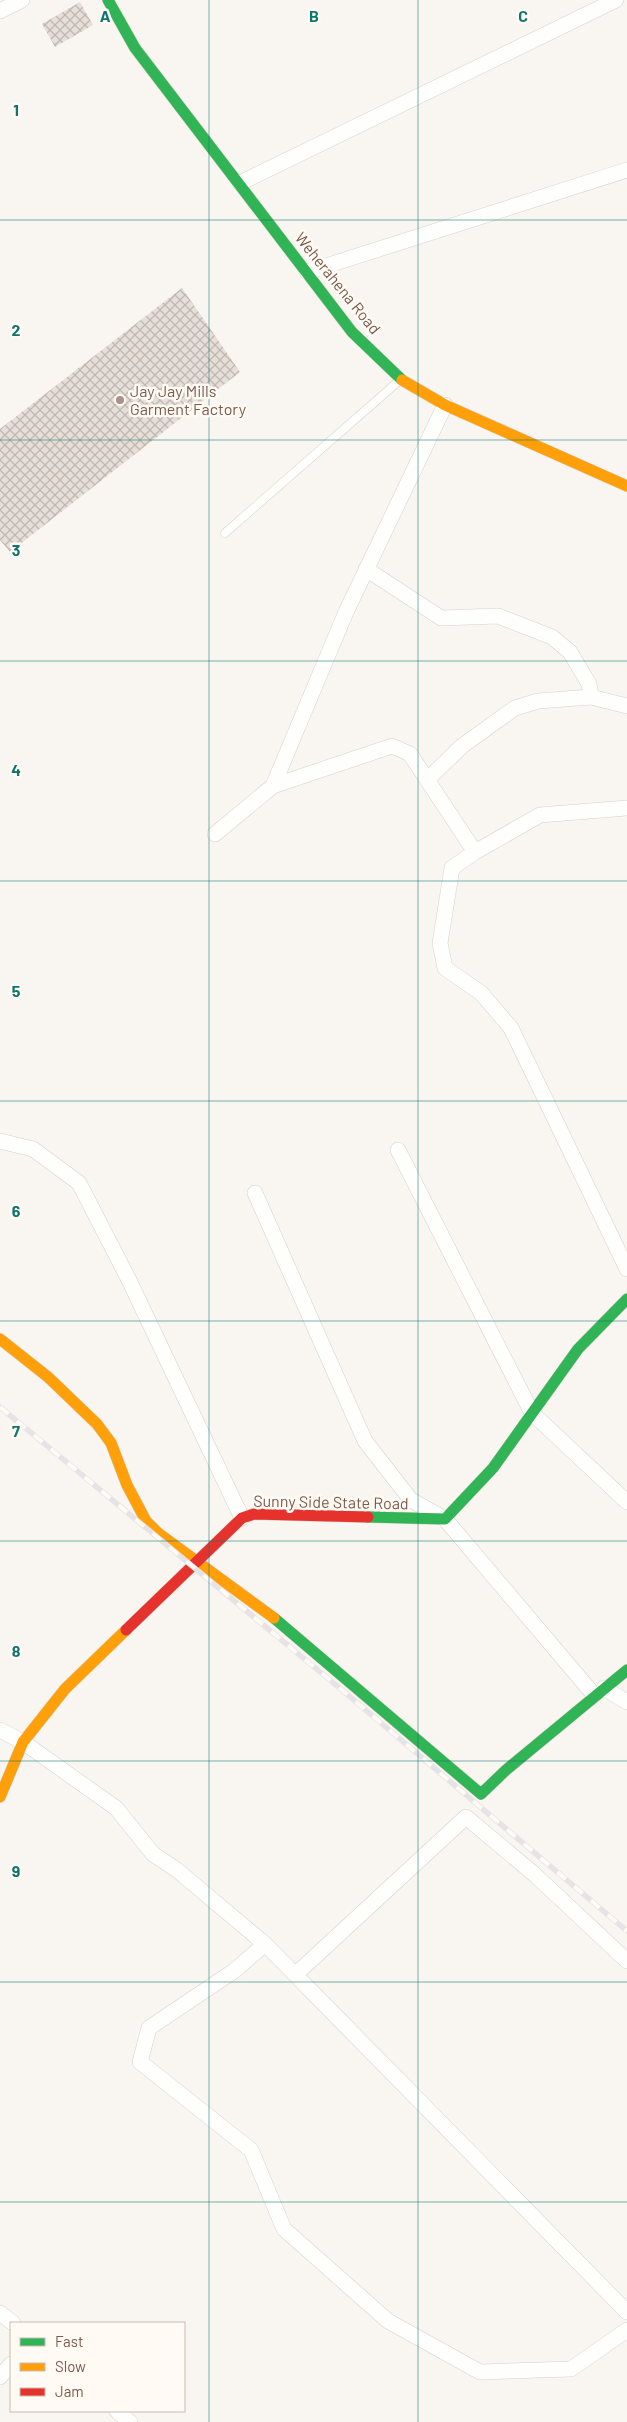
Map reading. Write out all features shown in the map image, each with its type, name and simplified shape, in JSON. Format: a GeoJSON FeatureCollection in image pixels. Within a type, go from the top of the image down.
{"type":"FeatureCollection","features":[{"type":"Feature","properties":{"kind":"street"},"geometry":{"type":"LineString","coordinates":[[0,11],[22,0]]}},
{"type":"Feature","properties":{"kind":"street","name":"Weherahena Road"},"geometry":{"type":"LineString","coordinates":[[108,0],[135,48],[352,332],[401,379],[445,405],[627,486]]}},
{"type":"Feature","properties":{"kind":"street"},"geometry":{"type":"LineString","coordinates":[[240,183],[616,0]]}},
{"type":"Feature","properties":{"kind":"street"},"geometry":{"type":"LineString","coordinates":[[307,272],[627,170]]}},
{"type":"Feature","properties":{"kind":"street"},"geometry":{"type":"LineString","coordinates":[[273,786],[346,612],[445,405]]}},
{"type":"Feature","properties":{"kind":"street"},"geometry":{"type":"LineString","coordinates":[[366,569],[441,618],[498,616],[552,637],[570,652],[589,684],[591,697]]}},
{"type":"Feature","properties":{"kind":"street"},"geometry":{"type":"LineString","coordinates":[[427,780],[462,746],[516,708],[538,701],[591,697],[627,706]]}},
{"type":"Feature","properties":{"kind":"street"},"geometry":{"type":"LineString","coordinates":[[215,834],[273,786],[392,746],[410,754],[475,852]]}},
{"type":"Feature","properties":{"kind":"street"},"geometry":{"type":"LineString","coordinates":[[627,808],[540,815],[475,852],[452,868],[440,943],[445,968],[481,993],[511,1028],[627,1269]]}},
{"type":"Feature","properties":{"kind":"street"},"geometry":{"type":"LineString","coordinates":[[0,1141],[33,1149],[79,1183],[129,1280],[242,1518]]}},
{"type":"Feature","properties":{"kind":"street"},"geometry":{"type":"LineString","coordinates":[[398,1150],[532,1413],[627,1502]]}},
{"type":"Feature","properties":{"kind":"street"},"geometry":{"type":"LineString","coordinates":[[255,1193],[365,1441],[411,1500],[444,1519],[599,1691],[627,1702]]}},
{"type":"Feature","properties":{"kind":"street"},"geometry":{"type":"LineString","coordinates":[[444,1519],[493,1468],[578,1349],[627,1299]]}},
{"type":"Feature","properties":{"kind":"street"},"geometry":{"type":"LineString","coordinates":[[0,1339],[48,1377],[97,1424],[110,1443],[127,1485],[146,1521],[158,1532],[300,1637],[346,1680],[481,1794],[506,1770],[599,1691],[627,1670]]}},
{"type":"Feature","properties":{"kind":"street","name":"Sunny Side State Road"},"geometry":{"type":"LineString","coordinates":[[0,1797],[23,1742],[65,1689],[242,1518],[254,1514],[444,1519]]}},
{"type":"Feature","properties":{"kind":"street"},"geometry":{"type":"LineString","coordinates":[[0,1730],[23,1742],[116,1808],[153,1854],[177,1870],[265,1944],[627,2312]]}},
{"type":"Feature","properties":{"kind":"street"},"geometry":{"type":"LineString","coordinates":[[296,1974],[466,1817],[534,1874],[627,1961]]}},
{"type":"Feature","properties":{"kind":"street"},"geometry":{"type":"LineString","coordinates":[[265,1944],[234,1971],[149,2028],[140,2062],[251,2150],[284,2230],[388,2321],[480,2372],[571,2369],[627,2330]]}},
{"type":"Feature","properties":{"kind":"street"},"geometry":{"type":"LineString","coordinates":[[0,2313],[12,2322]]}},
{"type":"Feature","properties":{"kind":"street"},"geometry":{"type":"LineString","coordinates":[[0,2377],[10,2365]]}},
{"type":"Feature","properties":{"kind":"street"},"geometry":{"type":"LineString","coordinates":[[118,2412],[130,2422]]}},
{"type":"Feature","properties":{"kind":"lane"},"geometry":{"type":"LineString","coordinates":[[225,533],[401,379]]}},
{"type":"Feature","properties":{"kind":"building"},"geometry":{"type":"Polygon","coordinates":[[[80,2],[93,25],[55,47],[42,24],[80,2]]]}},
{"type":"Feature","properties":{"kind":"building","name":"Jay Jay Mills Garment Factory"},"geometry":{"type":"Polygon","coordinates":[[[182,288],[240,372],[10,552],[0,540],[0,429],[182,288]]]}},
{"type":"Feature","properties":{"kind":"railway"},"geometry":{"type":"LineString","coordinates":[[0,1407],[342,1690],[627,1931]]}},
{"type":"Feature","properties":{"kind":"traffic: fast"},"geometry":{"type":"LineString","coordinates":[[108,0],[135,48],[352,332],[402,380]]}},
{"type":"Feature","properties":{"kind":"traffic: fast"},"geometry":{"type":"LineString","coordinates":[[368,1517],[445,1519],[493,1468],[578,1349],[627,1299]]}},
{"type":"Feature","properties":{"kind":"traffic: fast"},"geometry":{"type":"LineString","coordinates":[[274,1618],[481,1794],[506,1770],[627,1670]]}},
{"type":"Feature","properties":{"kind":"traffic: slow"},"geometry":{"type":"LineString","coordinates":[[402,380],[445,405],[627,486]]}},
{"type":"Feature","properties":{"kind":"traffic: slow"},"geometry":{"type":"LineString","coordinates":[[0,1339],[48,1377],[97,1424],[111,1443],[127,1485],[146,1521],[158,1533],[274,1618]]}},
{"type":"Feature","properties":{"kind":"traffic: slow"},"geometry":{"type":"LineString","coordinates":[[0,1797],[23,1742],[65,1689],[126,1630]]}},
{"type":"Feature","properties":{"kind":"traffic: jam"},"geometry":{"type":"LineString","coordinates":[[126,1630],[242,1518],[254,1514],[368,1517]]}},
{"type":"Feature","properties":{"kind":"place","name":"Jay Jay Mills Garment Factory"},"geometry":{"type":"Point","coordinates":[120,400]}}]}
